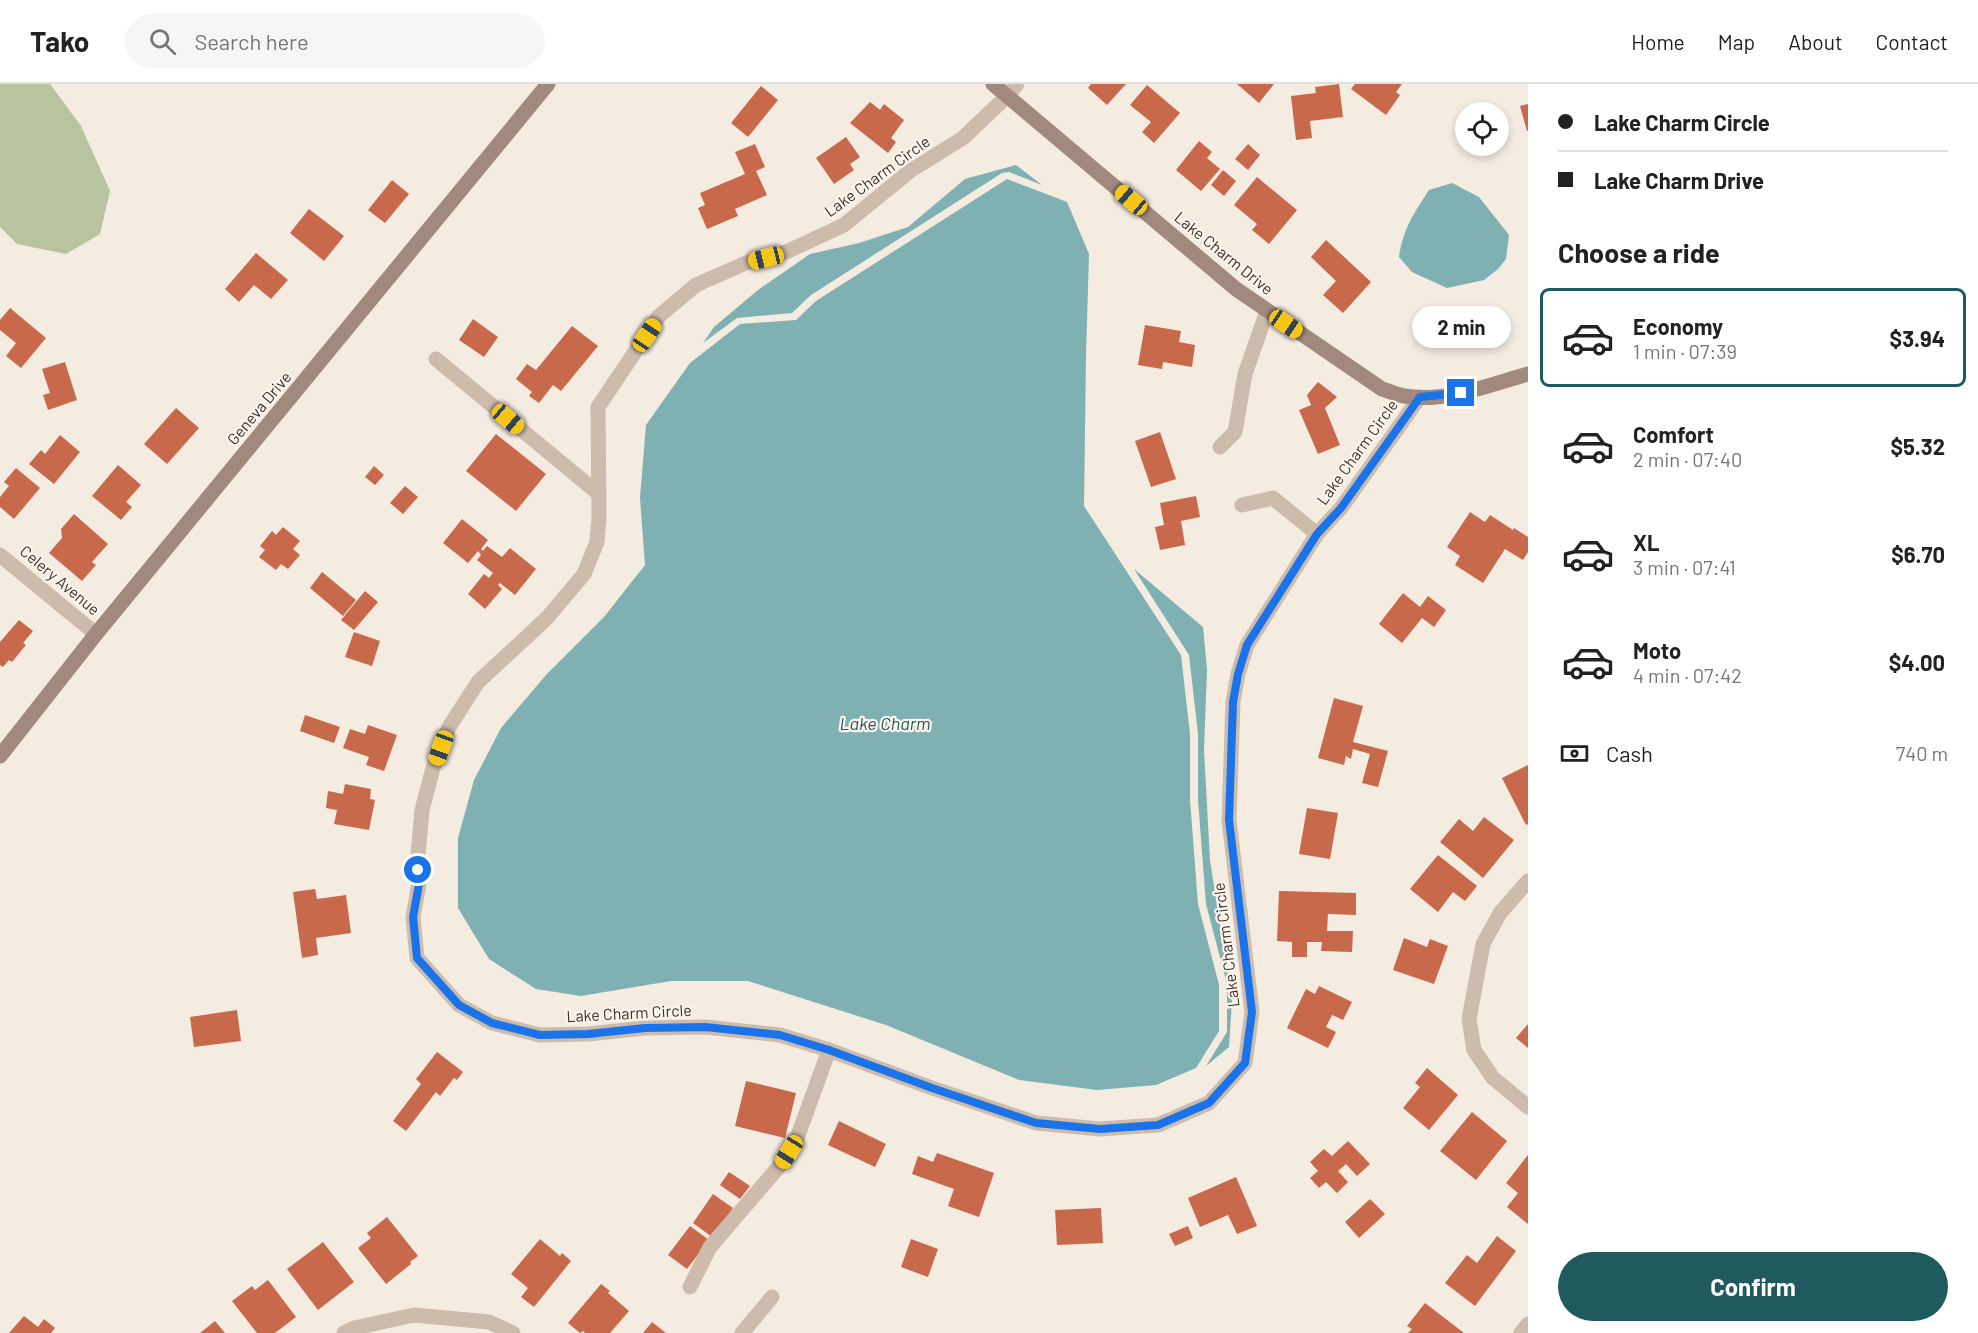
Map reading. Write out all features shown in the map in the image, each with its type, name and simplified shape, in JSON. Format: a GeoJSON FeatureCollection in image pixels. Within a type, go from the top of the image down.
{"type":"FeatureCollection","features":[{"type":"Feature","properties":{"kind":"main road","name":"Geneva Drive"},"geometry":{"type":"LineString","coordinates":[[0,756],[96,634],[548,84]]}},
{"type":"Feature","properties":{"kind":"main road","name":"Lake Charm Drive"},"geometry":{"type":"LineString","coordinates":[[993,84],[1012,90],[1236,289],[1382,389],[1403,396],[1420,397],[1461,393],[1528,374]]}},
{"type":"Feature","properties":{"kind":"street","name":"Lake Charm Circle"},"geometry":{"type":"LineString","coordinates":[[1012,90],[963,138],[910,171],[843,225],[786,252],[746,263],[696,285],[659,316],[598,407],[599,517],[597,542],[584,574],[547,618],[478,682],[449,727],[433,768],[422,810],[418,855],[419,884],[413,917],[417,958],[459,1005],[492,1023],[540,1035],[588,1034],[645,1028],[705,1027],[780,1035],[1036,1123],[1100,1129],[1158,1125],[1209,1103],[1245,1063],[1252,1012],[1229,820],[1233,702],[1238,674],[1247,645],[1317,534],[1341,508],[1420,397]]}},
{"type":"Feature","properties":{"kind":"street"},"geometry":{"type":"LineString","coordinates":[[1220,447],[1235,432],[1245,374],[1267,311]]}},
{"type":"Feature","properties":{"kind":"street"},"geometry":{"type":"LineString","coordinates":[[436,359],[599,494]]}},
{"type":"Feature","properties":{"kind":"street"},"geometry":{"type":"LineString","coordinates":[[1242,505],[1273,498],[1317,534]]}},
{"type":"Feature","properties":{"kind":"street","name":"Celery Avenue"},"geometry":{"type":"LineString","coordinates":[[0,555],[96,634]]}},
{"type":"Feature","properties":{"kind":"street"},"geometry":{"type":"LineString","coordinates":[[1528,881],[1500,913],[1483,944],[1469,1019],[1474,1050],[1493,1078],[1528,1107]]}},
{"type":"Feature","properties":{"kind":"street"},"geometry":{"type":"LineString","coordinates":[[690,1287],[710,1247],[782,1162],[796,1141],[829,1050]]}},
{"type":"Feature","properties":{"kind":"street"},"geometry":{"type":"LineString","coordinates":[[742,1333],[772,1297]]}},
{"type":"Feature","properties":{"kind":"street"},"geometry":{"type":"LineString","coordinates":[[344,1333],[354,1328],[414,1316],[489,1322],[513,1333]]}},
{"type":"Feature","properties":{"kind":"street"},"geometry":{"type":"LineString","coordinates":[[1521,1333],[1528,1324]]}},
{"type":"Feature","properties":{"kind":"green space"},"geometry":{"type":"Polygon","coordinates":[[[0,84],[50,84],[81,126],[110,191],[100,234],[66,254],[17,244],[0,227],[0,84]]]}},
{"type":"Feature","properties":{"kind":"water"},"geometry":{"type":"Polygon","coordinates":[[[1016,165],[1042,185],[1009,172],[1002,173],[811,295],[792,313],[737,318],[703,343],[714,327],[758,290],[810,254],[859,243],[908,227],[965,179],[1016,165]]]}},
{"type":"Feature","properties":{"kind":"water","name":"Lake Charm"},"geometry":{"type":"Polygon","coordinates":[[[1007,179],[1067,202],[1089,254],[1084,506],[1181,655],[1190,734],[1190,800],[1198,904],[1219,985],[1219,1031],[1196,1068],[1156,1085],[1097,1090],[1019,1080],[886,1025],[748,981],[671,981],[581,996],[536,989],[489,959],[458,908],[458,838],[474,780],[501,728],[546,675],[604,617],[645,565],[640,498],[646,425],[690,363],[740,324],[796,320],[816,301],[1007,179]]]}},
{"type":"Feature","properties":{"kind":"water"},"geometry":{"type":"Polygon","coordinates":[[[1452,183],[1479,197],[1509,235],[1506,259],[1498,269],[1484,280],[1447,288],[1412,272],[1399,257],[1406,230],[1429,190],[1452,183]]]}},
{"type":"Feature","properties":{"kind":"water"},"geometry":{"type":"Polygon","coordinates":[[[1134,569],[1203,627],[1207,669],[1204,751],[1210,860],[1232,1001],[1229,1047],[1206,1066],[1227,1032],[1227,984],[1206,904],[1198,800],[1198,734],[1189,655],[1134,569]]]}},
{"type":"Feature","properties":{"kind":"building"},"geometry":{"type":"Polygon","coordinates":[[[1091,84],[1126,84],[1107,105],[1088,88],[1091,84]]]}},
{"type":"Feature","properties":{"kind":"building"},"geometry":{"type":"Polygon","coordinates":[[[1237,84],[1274,84],[1259,103],[1237,84]]]}},
{"type":"Feature","properties":{"kind":"building"},"geometry":{"type":"Polygon","coordinates":[[[1339,84],[1343,117],[1310,121],[1312,138],[1296,140],[1291,96],[1316,93],[1315,87],[1339,84]]]}},
{"type":"Feature","properties":{"kind":"building"},"geometry":{"type":"Polygon","coordinates":[[[1355,84],[1402,84],[1396,92],[1400,95],[1386,115],[1351,89],[1355,84]]]}},
{"type":"Feature","properties":{"kind":"building"},"geometry":{"type":"Polygon","coordinates":[[[1147,85],[1180,113],[1154,143],[1142,132],[1151,122],[1130,105],[1147,85]]]}},
{"type":"Feature","properties":{"kind":"building"},"geometry":{"type":"Polygon","coordinates":[[[761,86],[778,100],[748,137],[731,123],[761,86]]]}},
{"type":"Feature","properties":{"kind":"building"},"geometry":{"type":"Polygon","coordinates":[[[870,102],[880,110],[884,104],[904,120],[891,138],[896,142],[888,153],[850,123],[870,102]]]}},
{"type":"Feature","properties":{"kind":"building"},"geometry":{"type":"Polygon","coordinates":[[[1528,104],[1528,131],[1527,131],[1520,106],[1528,104]]]}},
{"type":"Feature","properties":{"kind":"building"},"geometry":{"type":"Polygon","coordinates":[[[846,137],[860,157],[850,164],[854,170],[834,184],[816,158],[846,137]]]}},
{"type":"Feature","properties":{"kind":"building"},"geometry":{"type":"Polygon","coordinates":[[[1199,141],[1212,152],[1207,158],[1220,169],[1201,191],[1176,170],[1199,141]]]}},
{"type":"Feature","properties":{"kind":"building"},"geometry":{"type":"Polygon","coordinates":[[[755,144],[765,167],[756,171],[767,195],[735,209],[738,216],[707,229],[698,208],[705,205],[700,193],[745,174],[735,152],[755,144]]]}},
{"type":"Feature","properties":{"kind":"building"},"geometry":{"type":"Polygon","coordinates":[[[1248,144],[1260,155],[1248,170],[1235,159],[1248,144]]]}},
{"type":"Feature","properties":{"kind":"building"},"geometry":{"type":"Polygon","coordinates":[[[1223,170],[1236,181],[1224,196],[1211,185],[1223,170]]]}},
{"type":"Feature","properties":{"kind":"building"},"geometry":{"type":"Polygon","coordinates":[[[1257,177],[1297,210],[1269,244],[1252,230],[1257,224],[1234,205],[1257,177]]]}},
{"type":"Feature","properties":{"kind":"building"},"geometry":{"type":"Polygon","coordinates":[[[392,180],[409,194],[385,223],[368,210],[392,180]]]}},
{"type":"Feature","properties":{"kind":"building"},"geometry":{"type":"Polygon","coordinates":[[[309,209],[344,236],[324,261],[290,233],[309,209]]]}},
{"type":"Feature","properties":{"kind":"building"},"geometry":{"type":"Polygon","coordinates":[[[1326,240],[1371,282],[1343,313],[1323,295],[1336,281],[1311,257],[1326,240]]]}},
{"type":"Feature","properties":{"kind":"building"},"geometry":{"type":"Polygon","coordinates":[[[256,253],[288,280],[271,299],[254,285],[239,302],[225,289],[256,253]]]}},
{"type":"Feature","properties":{"kind":"building"},"geometry":{"type":"Polygon","coordinates":[[[1475,306],[1485,326],[1449,345],[1439,324],[1475,306]]]}},
{"type":"Feature","properties":{"kind":"building"},"geometry":{"type":"Polygon","coordinates":[[[10,308],[46,338],[21,368],[6,356],[16,343],[0,330],[0,320],[10,308]]]}},
{"type":"Feature","properties":{"kind":"building"},"geometry":{"type":"Polygon","coordinates":[[[473,319],[498,337],[484,357],[459,340],[473,319]]]}},
{"type":"Feature","properties":{"kind":"building"},"geometry":{"type":"Polygon","coordinates":[[[1145,325],[1181,331],[1179,342],[1195,345],[1192,367],[1163,362],[1162,369],[1138,365],[1145,325]]]}},
{"type":"Feature","properties":{"kind":"building"},"geometry":{"type":"Polygon","coordinates":[[[572,326],[598,346],[561,391],[553,385],[539,403],[529,396],[532,392],[516,379],[527,364],[536,370],[572,326]]]}},
{"type":"Feature","properties":{"kind":"building"},"geometry":{"type":"Polygon","coordinates":[[[65,362],[77,400],[48,410],[43,395],[50,393],[42,369],[65,362]]]}},
{"type":"Feature","properties":{"kind":"building"},"geometry":{"type":"Polygon","coordinates":[[[1318,382],[1337,397],[1325,408],[1340,445],[1318,454],[1299,410],[1311,405],[1307,395],[1318,382]]]}},
{"type":"Feature","properties":{"kind":"building"},"geometry":{"type":"Polygon","coordinates":[[[176,408],[199,428],[167,464],[144,444],[176,408]]]}},
{"type":"Feature","properties":{"kind":"building"},"geometry":{"type":"Polygon","coordinates":[[[1160,432],[1176,479],[1151,487],[1135,441],[1160,432]]]}},
{"type":"Feature","properties":{"kind":"building"},"geometry":{"type":"Polygon","coordinates":[[[496,434],[546,474],[516,511],[466,471],[496,434]]]}},
{"type":"Feature","properties":{"kind":"building"},"geometry":{"type":"Polygon","coordinates":[[[60,435],[80,452],[54,484],[29,464],[41,450],[45,454],[60,435]]]}},
{"type":"Feature","properties":{"kind":"building"},"geometry":{"type":"Polygon","coordinates":[[[118,465],[141,485],[126,502],[132,507],[121,520],[92,496],[118,465]]]}},
{"type":"Feature","properties":{"kind":"building"},"geometry":{"type":"Polygon","coordinates":[[[374,466],[384,475],[375,485],[365,477],[374,466]]]}},
{"type":"Feature","properties":{"kind":"building"},"geometry":{"type":"Polygon","coordinates":[[[16,468],[40,488],[14,519],[0,507],[0,497],[9,486],[4,482],[16,468]]]}},
{"type":"Feature","properties":{"kind":"building"},"geometry":{"type":"Polygon","coordinates":[[[405,486],[418,497],[403,514],[390,503],[405,486]]]}},
{"type":"Feature","properties":{"kind":"building"},"geometry":{"type":"Polygon","coordinates":[[[1196,496],[1200,517],[1181,521],[1185,545],[1160,550],[1155,527],[1164,525],[1160,503],[1196,496]]]}},
{"type":"Feature","properties":{"kind":"building"},"geometry":{"type":"Polygon","coordinates":[[[1470,512],[1485,522],[1490,515],[1528,537],[1528,552],[1523,560],[1505,549],[1483,583],[1455,565],[1460,556],[1447,547],[1470,512]]]}},
{"type":"Feature","properties":{"kind":"building"},"geometry":{"type":"Polygon","coordinates":[[[74,514],[108,544],[92,562],[96,565],[82,581],[49,553],[62,538],[61,529],[74,514]]]}},
{"type":"Feature","properties":{"kind":"building"},"geometry":{"type":"Polygon","coordinates":[[[462,519],[488,540],[481,549],[483,551],[487,546],[502,557],[510,548],[536,569],[515,595],[500,583],[498,585],[502,589],[485,609],[468,594],[484,574],[489,578],[493,573],[477,560],[481,555],[478,551],[468,563],[443,543],[462,519]]]}},
{"type":"Feature","properties":{"kind":"building"},"geometry":{"type":"Polygon","coordinates":[[[283,527],[300,541],[293,549],[300,555],[288,569],[281,564],[276,570],[259,557],[265,550],[260,546],[272,531],[276,535],[283,527]]]}},
{"type":"Feature","properties":{"kind":"building"},"geometry":{"type":"Polygon","coordinates":[[[322,572],[356,600],[343,616],[310,588],[322,572]]]}},
{"type":"Feature","properties":{"kind":"building"},"geometry":{"type":"Polygon","coordinates":[[[365,591],[378,602],[354,630],[341,620],[365,591]]]}},
{"type":"Feature","properties":{"kind":"building"},"geometry":{"type":"Polygon","coordinates":[[[1403,593],[1420,607],[1428,596],[1446,610],[1434,627],[1422,618],[1402,643],[1379,624],[1403,593]]]}},
{"type":"Feature","properties":{"kind":"building"},"geometry":{"type":"Polygon","coordinates":[[[19,620],[33,631],[23,643],[26,645],[12,662],[9,660],[3,667],[0,665],[0,642],[19,620]]]}},
{"type":"Feature","properties":{"kind":"building"},"geometry":{"type":"Polygon","coordinates":[[[354,632],[380,641],[372,666],[345,657],[354,632]]]}},
{"type":"Feature","properties":{"kind":"building"},"geometry":{"type":"Polygon","coordinates":[[[1334,698],[1363,706],[1353,742],[1388,751],[1378,787],[1362,783],[1370,754],[1353,749],[1351,759],[1346,756],[1344,765],[1318,758],[1334,698]]]}},
{"type":"Feature","properties":{"kind":"building"},"geometry":{"type":"Polygon","coordinates":[[[305,715],[340,727],[334,743],[300,731],[305,715]]]}},
{"type":"Feature","properties":{"kind":"building"},"geometry":{"type":"Polygon","coordinates":[[[368,725],[397,735],[384,771],[366,765],[369,757],[343,748],[350,729],[365,734],[368,725]]]}},
{"type":"Feature","properties":{"kind":"building"},"geometry":{"type":"Polygon","coordinates":[[[1528,765],[1528,824],[1526,825],[1502,778],[1528,765]]]}},
{"type":"Feature","properties":{"kind":"building"},"geometry":{"type":"Polygon","coordinates":[[[345,784],[371,789],[370,799],[375,800],[369,830],[334,824],[337,810],[326,808],[328,791],[343,794],[345,784]]]}},
{"type":"Feature","properties":{"kind":"building"},"geometry":{"type":"Polygon","coordinates":[[[1307,808],[1338,813],[1330,859],[1299,854],[1307,808]]]}},
{"type":"Feature","properties":{"kind":"building"},"geometry":{"type":"Polygon","coordinates":[[[1484,817],[1514,840],[1483,878],[1440,842],[1459,819],[1473,831],[1484,817]]]}},
{"type":"Feature","properties":{"kind":"building"},"geometry":{"type":"Polygon","coordinates":[[[1438,855],[1477,886],[1465,901],[1453,892],[1438,912],[1410,889],[1438,855]]]}},
{"type":"Feature","properties":{"kind":"building"},"geometry":{"type":"Polygon","coordinates":[[[315,889],[317,899],[346,895],[351,933],[316,938],[318,955],[302,958],[293,892],[315,889]]]}},
{"type":"Feature","properties":{"kind":"building"},"geometry":{"type":"Polygon","coordinates":[[[1279,891],[1356,893],[1356,915],[1328,914],[1327,931],[1353,931],[1352,952],[1321,951],[1322,942],[1307,942],[1307,957],[1292,957],[1292,942],[1277,941],[1279,891]]]}},
{"type":"Feature","properties":{"kind":"building"},"geometry":{"type":"Polygon","coordinates":[[[1404,938],[1427,947],[1430,939],[1448,946],[1434,984],[1393,970],[1404,938]]]}},
{"type":"Feature","properties":{"kind":"building"},"geometry":{"type":"Polygon","coordinates":[[[1319,986],[1352,1002],[1343,1020],[1332,1015],[1326,1027],[1336,1032],[1328,1048],[1287,1028],[1306,989],[1315,994],[1319,986]]]}},
{"type":"Feature","properties":{"kind":"building"},"geometry":{"type":"Polygon","coordinates":[[[237,1010],[241,1041],[194,1047],[190,1017],[237,1010]]]}},
{"type":"Feature","properties":{"kind":"building"},"geometry":{"type":"Polygon","coordinates":[[[1528,1024],[1528,1048],[1516,1038],[1528,1024]]]}},
{"type":"Feature","properties":{"kind":"building"},"geometry":{"type":"Polygon","coordinates":[[[437,1052],[463,1072],[457,1080],[454,1078],[440,1096],[436,1092],[406,1131],[393,1121],[421,1084],[416,1079],[437,1052]]]}},
{"type":"Feature","properties":{"kind":"building"},"geometry":{"type":"Polygon","coordinates":[[[1427,1068],[1458,1095],[1429,1130],[1403,1108],[1420,1087],[1415,1083],[1427,1068]]]}},
{"type":"Feature","properties":{"kind":"building"},"geometry":{"type":"Polygon","coordinates":[[[746,1081],[796,1093],[785,1138],[735,1126],[746,1081]]]}},
{"type":"Feature","properties":{"kind":"building"},"geometry":{"type":"Polygon","coordinates":[[[1472,1112],[1507,1141],[1476,1180],[1440,1151],[1472,1112]]]}},
{"type":"Feature","properties":{"kind":"building"},"geometry":{"type":"Polygon","coordinates":[[[839,1121],[886,1144],[875,1167],[828,1145],[839,1121]]]}},
{"type":"Feature","properties":{"kind":"building"},"geometry":{"type":"Polygon","coordinates":[[[1348,1141],[1370,1164],[1357,1176],[1346,1164],[1338,1171],[1348,1182],[1337,1193],[1326,1182],[1319,1188],[1310,1178],[1318,1171],[1310,1162],[1324,1149],[1332,1156],[1348,1141]]]}},
{"type":"Feature","properties":{"kind":"building"},"geometry":{"type":"Polygon","coordinates":[[[937,1153],[994,1173],[979,1217],[948,1206],[954,1189],[912,1174],[918,1156],[933,1162],[937,1153]]]}},
{"type":"Feature","properties":{"kind":"building"},"geometry":{"type":"Polygon","coordinates":[[[1528,1155],[1528,1224],[1507,1207],[1518,1193],[1506,1183],[1528,1155]]]}},
{"type":"Feature","properties":{"kind":"building"},"geometry":{"type":"Polygon","coordinates":[[[729,1172],[750,1186],[740,1199],[720,1185],[729,1172]]]}},
{"type":"Feature","properties":{"kind":"building"},"geometry":{"type":"Polygon","coordinates":[[[1236,1177],[1257,1226],[1237,1234],[1228,1215],[1200,1227],[1188,1198],[1236,1177]]]}},
{"type":"Feature","properties":{"kind":"building"},"geometry":{"type":"Polygon","coordinates":[[[713,1194],[733,1208],[712,1237],[693,1223],[713,1194]]]}},
{"type":"Feature","properties":{"kind":"building"},"geometry":{"type":"Polygon","coordinates":[[[1370,1199],[1385,1214],[1359,1238],[1345,1222],[1370,1199]]]}},
{"type":"Feature","properties":{"kind":"building"},"geometry":{"type":"Polygon","coordinates":[[[1101,1208],[1103,1243],[1057,1245],[1055,1210],[1101,1208]]]}},
{"type":"Feature","properties":{"kind":"building"},"geometry":{"type":"Polygon","coordinates":[[[387,1217],[418,1256],[386,1284],[358,1248],[371,1238],[367,1233],[387,1217]]]}},
{"type":"Feature","properties":{"kind":"building"},"geometry":{"type":"Polygon","coordinates":[[[690,1226],[709,1240],[687,1269],[668,1255],[690,1226]]]}},
{"type":"Feature","properties":{"kind":"building"},"geometry":{"type":"Polygon","coordinates":[[[1188,1226],[1193,1238],[1175,1246],[1169,1234],[1188,1226]]]}},
{"type":"Feature","properties":{"kind":"building"},"geometry":{"type":"Polygon","coordinates":[[[1497,1236],[1516,1251],[1475,1306],[1445,1283],[1467,1255],[1477,1263],[1497,1236]]]}},
{"type":"Feature","properties":{"kind":"building"},"geometry":{"type":"Polygon","coordinates":[[[540,1239],[560,1256],[562,1253],[571,1261],[534,1307],[521,1297],[528,1288],[511,1274],[540,1239]]]}},
{"type":"Feature","properties":{"kind":"building"},"geometry":{"type":"Polygon","coordinates":[[[911,1239],[938,1249],[928,1277],[901,1267],[911,1239]]]}},
{"type":"Feature","properties":{"kind":"building"},"geometry":{"type":"Polygon","coordinates":[[[323,1242],[354,1282],[318,1310],[287,1269],[323,1242]]]}},
{"type":"Feature","properties":{"kind":"building"},"geometry":{"type":"Polygon","coordinates":[[[268,1280],[296,1317],[275,1333],[257,1333],[232,1301],[252,1286],[255,1290],[268,1280]]]}},
{"type":"Feature","properties":{"kind":"building"},"geometry":{"type":"Polygon","coordinates":[[[601,1284],[629,1311],[610,1333],[585,1333],[583,1331],[580,1333],[568,1323],[601,1284]]]}},
{"type":"Feature","properties":{"kind":"building"},"geometry":{"type":"Polygon","coordinates":[[[1425,1303],[1464,1333],[1408,1333],[1412,1329],[1407,1326],[1425,1303]]]}},
{"type":"Feature","properties":{"kind":"building"},"geometry":{"type":"Polygon","coordinates":[[[24,1316],[38,1327],[44,1319],[55,1328],[51,1333],[9,1333],[24,1316]]]}},
{"type":"Feature","properties":{"kind":"building"},"geometry":{"type":"Polygon","coordinates":[[[215,1321],[225,1333],[200,1333],[215,1321]]]}},
{"type":"Feature","properties":{"kind":"building"},"geometry":{"type":"Polygon","coordinates":[[[652,1322],[666,1333],[643,1333],[652,1322]]]}},
{"type":"Feature","properties":{"kind":"route"},"geometry":{"type":"LineString","coordinates":[[418,870],[419,884],[413,917],[417,958],[459,1005],[492,1023],[540,1035],[588,1034],[645,1028],[705,1027],[780,1035],[1036,1123],[1100,1129],[1158,1125],[1209,1103],[1245,1063],[1252,1012],[1229,820],[1233,702],[1238,674],[1247,645],[1317,534],[1341,508],[1420,397],[1461,393]]}}]}
